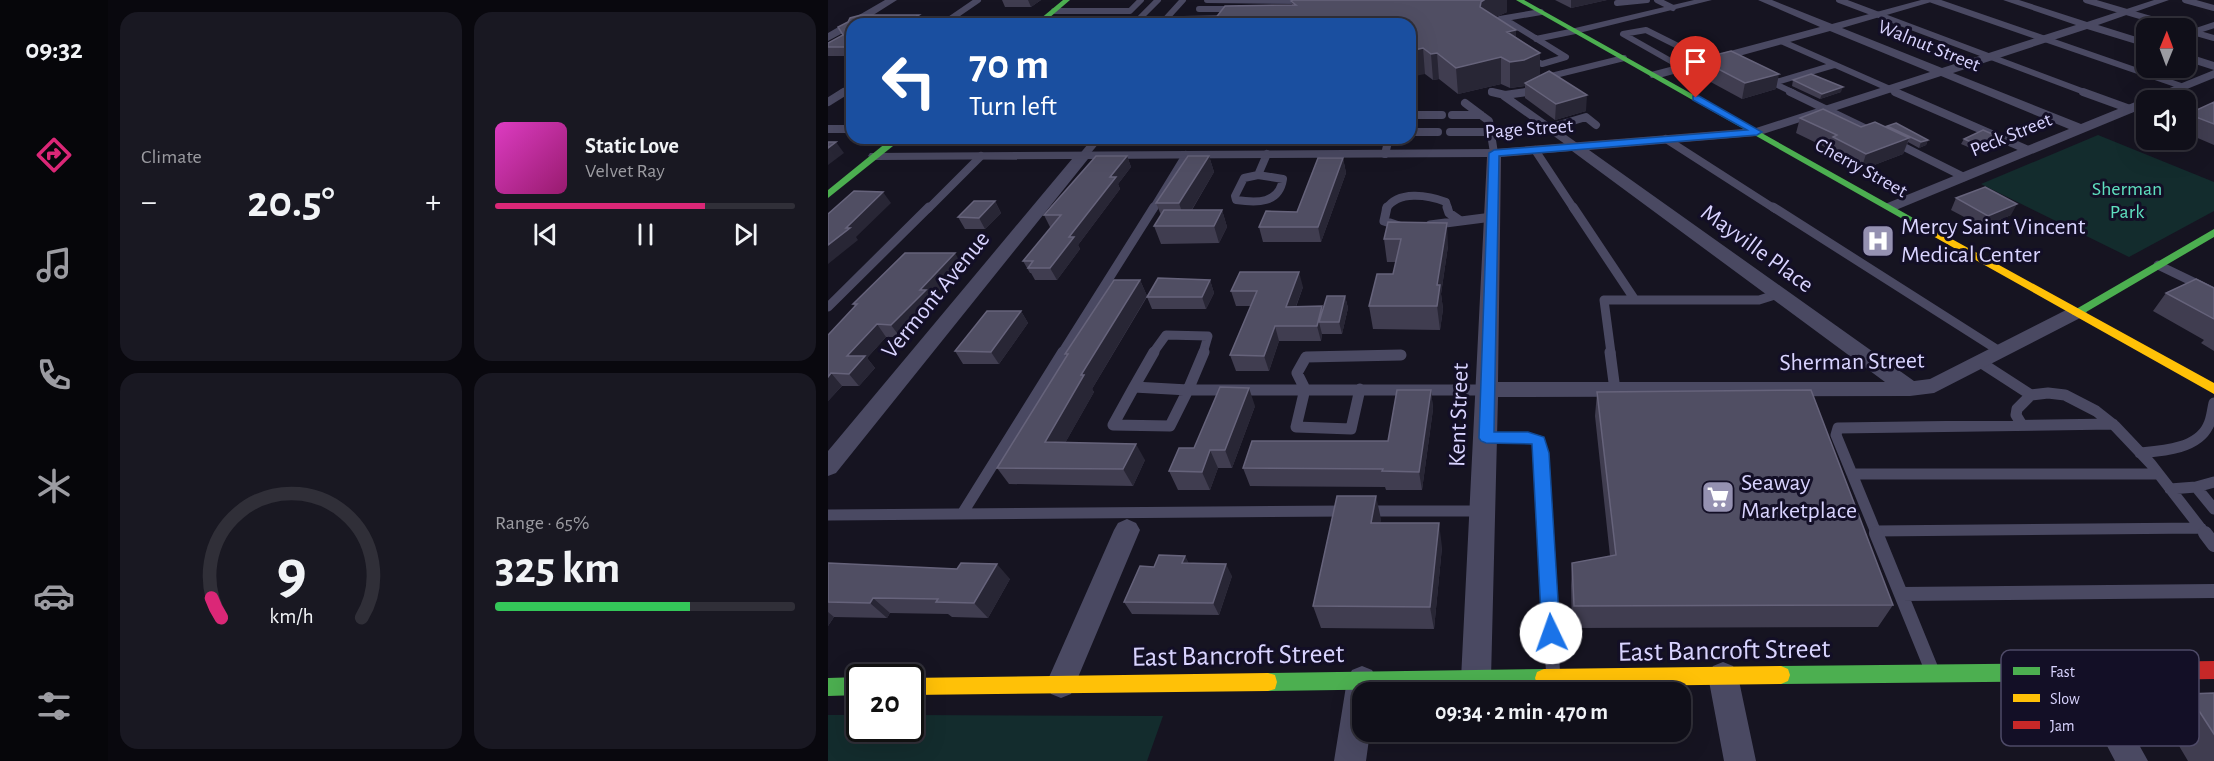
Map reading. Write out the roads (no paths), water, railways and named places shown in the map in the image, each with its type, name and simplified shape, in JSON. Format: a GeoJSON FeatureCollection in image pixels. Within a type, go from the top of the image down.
{"type":"FeatureCollection","features":[{"type":"Feature","properties":{"kind":"street"},"geometry":{"type":"LineString","coordinates":[[860,18],[892,0]]}},
{"type":"Feature","properties":{"kind":"street"},"geometry":{"type":"LineString","coordinates":[[1045,18],[1067,0]]}},
{"type":"Feature","properties":{"kind":"street","name":"Cherry Street"},"geometry":{"type":"LineString","coordinates":[[1519,0],[2214,389]]}},
{"type":"Feature","properties":{"kind":"street"},"geometry":{"type":"LineString","coordinates":[[1575,31],[1707,0]]}},
{"type":"Feature","properties":{"kind":"street","name":"Walnut Street"},"geometry":{"type":"LineString","coordinates":[[1763,0],[2081,129]]}},
{"type":"Feature","properties":{"kind":"street"},"geometry":{"type":"LineString","coordinates":[[1655,75],[1708,61],[1727,60],[1781,41],[1933,0]]}},
{"type":"Feature","properties":{"kind":"street"},"geometry":{"type":"LineString","coordinates":[[2008,0],[2136,41]]}},
{"type":"Feature","properties":{"kind":"street","name":"Page Street"},"geometry":{"type":"LineString","coordinates":[[875,156],[1385,154],[1493,142],[1535,150],[1757,132],[2164,0]]}},
{"type":"Feature","properties":{"kind":"street"},"geometry":{"type":"LineString","coordinates":[[829,36],[846,26]]}},
{"type":"Feature","properties":{"kind":"street"},"geometry":{"type":"LineString","coordinates":[[829,36],[846,36]]}},
{"type":"Feature","properties":{"kind":"street"},"geometry":{"type":"LineString","coordinates":[[2196,60],[2214,66]]}},
{"type":"Feature","properties":{"kind":"street","name":"Peck Street"},"geometry":{"type":"LineString","coordinates":[[2176,90],[2214,74]]}},
{"type":"Feature","properties":{"kind":"street","name":"Peck Street"},"geometry":{"type":"LineString","coordinates":[[1891,207],[2136,106]]}},
{"type":"Feature","properties":{"kind":"street"},"geometry":{"type":"LineString","coordinates":[[828,129],[846,129]]}},
{"type":"Feature","properties":{"kind":"street","name":"Kent Street"},"geometry":{"type":"LineString","coordinates":[[1476,679],[1486,438],[1493,142]]}},
{"type":"Feature","properties":{"kind":"street"},"geometry":{"type":"LineString","coordinates":[[828,195],[890,144]]}},
{"type":"Feature","properties":{"kind":"street","name":"Mayville Place"},"geometry":{"type":"LineString","coordinates":[[1576,147],[1911,389]]}},
{"type":"Feature","properties":{"kind":"street","name":"Vermont Avenue"},"geometry":{"type":"LineString","coordinates":[[828,466],[1084,155]]}},
{"type":"Feature","properties":{"kind":"street","name":"Sherman Street"},"geometry":{"type":"LineString","coordinates":[[1487,390],[1911,389],[1934,386],[2077,312],[2214,233]]}},
{"type":"Feature","properties":{"kind":"street"},"geometry":{"type":"LineString","coordinates":[[1061,684],[1127,530]]}},
{"type":"Feature","properties":{"kind":"street","name":"East Bancroft Street"},"geometry":{"type":"LineString","coordinates":[[2199,670],[2214,670]]}},
{"type":"Feature","properties":{"kind":"street","name":"East Bancroft Street"},"geometry":{"type":"LineString","coordinates":[[924,686],[2001,673]]}},
{"type":"Feature","properties":{"kind":"street"},"geometry":{"type":"LineString","coordinates":[[1723,676],[1740,761]]}},
{"type":"Feature","properties":{"kind":"street"},"geometry":{"type":"LineString","coordinates":[[1350,761],[1362,680]]}},
{"type":"Feature","properties":{"kind":"street"},"geometry":{"type":"LineString","coordinates":[[2124,746],[2132,761]]}},
{"type":"Feature","properties":{"kind":"lane"},"geometry":{"type":"LineString","coordinates":[[952,18],[978,0]]}},
{"type":"Feature","properties":{"kind":"lane"},"geometry":{"type":"LineString","coordinates":[[1054,11],[1130,11],[1141,0]]}},
{"type":"Feature","properties":{"kind":"lane"},"geometry":{"type":"LineString","coordinates":[[1140,18],[1158,0]]}},
{"type":"Feature","properties":{"kind":"lane"},"geometry":{"type":"LineString","coordinates":[[1167,18],[1183,0]]}},
{"type":"Feature","properties":{"kind":"lane"},"geometry":{"type":"LineString","coordinates":[[1192,18],[1207,0],[1301,1],[1295,10]]}},
{"type":"Feature","properties":{"kind":"lane"},"geometry":{"type":"LineString","coordinates":[[1617,3],[1647,0]]}},
{"type":"Feature","properties":{"kind":"lane"},"geometry":{"type":"LineString","coordinates":[[1657,0],[1673,8]]}},
{"type":"Feature","properties":{"kind":"lane"},"geometry":{"type":"LineString","coordinates":[[1839,0],[2130,109]]}},
{"type":"Feature","properties":{"kind":"lane"},"geometry":{"type":"LineString","coordinates":[[1933,0],[2184,87]]}},
{"type":"Feature","properties":{"kind":"lane"},"geometry":{"type":"LineString","coordinates":[[2086,0],[2147,18]]}},
{"type":"Feature","properties":{"kind":"lane"},"geometry":{"type":"LineString","coordinates":[[2185,0],[2214,8]]}},
{"type":"Feature","properties":{"kind":"lane"},"geometry":{"type":"LineString","coordinates":[[1628,8],[1640,6],[1638,2]]}},
{"type":"Feature","properties":{"kind":"lane"},"geometry":{"type":"LineString","coordinates":[[1199,9],[1242,9]]}},
{"type":"Feature","properties":{"kind":"lane"},"geometry":{"type":"LineString","coordinates":[[1494,35],[1486,29],[1492,24],[1512,21],[1541,12]]}},
{"type":"Feature","properties":{"kind":"lane"},"geometry":{"type":"LineString","coordinates":[[1512,21],[1566,57],[1542,64],[1520,52]]}},
{"type":"Feature","properties":{"kind":"lane"},"geometry":{"type":"LineString","coordinates":[[2196,31],[2214,25]]}},
{"type":"Feature","properties":{"kind":"lane"},"geometry":{"type":"LineString","coordinates":[[1683,68],[1623,34],[1646,30],[1708,61]]}},
{"type":"Feature","properties":{"kind":"lane"},"geometry":{"type":"LineString","coordinates":[[1536,39],[1575,31]]}},
{"type":"Feature","properties":{"kind":"lane"},"geometry":{"type":"LineString","coordinates":[[2196,33],[2214,38]]}},
{"type":"Feature","properties":{"kind":"lane"},"geometry":{"type":"LineString","coordinates":[[1781,41],[2028,150]]}},
{"type":"Feature","properties":{"kind":"lane"},"geometry":{"type":"LineString","coordinates":[[1504,96],[1538,87],[1548,81],[1547,77],[1624,58]]}},
{"type":"Feature","properties":{"kind":"lane"},"geometry":{"type":"LineString","coordinates":[[1773,83],[1834,65]]}},
{"type":"Feature","properties":{"kind":"lane"},"geometry":{"type":"LineString","coordinates":[[1753,73],[1880,135]]}},
{"type":"Feature","properties":{"kind":"lane"},"geometry":{"type":"LineString","coordinates":[[828,102],[846,90]]}},
{"type":"Feature","properties":{"kind":"lane"},"geometry":{"type":"LineString","coordinates":[[1491,91],[1504,96],[1576,147]]}},
{"type":"Feature","properties":{"kind":"lane"},"geometry":{"type":"LineString","coordinates":[[1450,132],[1493,142],[1489,121],[1465,103]]}},
{"type":"Feature","properties":{"kind":"lane"},"geometry":{"type":"LineString","coordinates":[[1416,115],[1442,115]]}},
{"type":"Feature","properties":{"kind":"lane"},"geometry":{"type":"LineString","coordinates":[[1452,115],[1482,115]]}},
{"type":"Feature","properties":{"kind":"lane"},"geometry":{"type":"LineString","coordinates":[[1549,128],[1586,117],[1596,125]]}},
{"type":"Feature","properties":{"kind":"lane"},"geometry":{"type":"LineString","coordinates":[[1416,132],[1438,132]]}},
{"type":"Feature","properties":{"kind":"lane"},"geometry":{"type":"LineString","coordinates":[[1666,140],[2001,352]]}},
{"type":"Feature","properties":{"kind":"lane"},"geometry":{"type":"LineString","coordinates":[[1891,141],[1964,177]]}},
{"type":"Feature","properties":{"kind":"lane"},"geometry":{"type":"LineString","coordinates":[[1084,155],[1093,144]]}},
{"type":"Feature","properties":{"kind":"lane"},"geometry":{"type":"LineString","coordinates":[[1385,154],[1388,144]]}},
{"type":"Feature","properties":{"kind":"lane"},"geometry":{"type":"LineString","coordinates":[[1535,150],[1635,300]]}},
{"type":"Feature","properties":{"kind":"lane"},"geometry":{"type":"LineString","coordinates":[[1258,175],[1267,154]]}},
{"type":"Feature","properties":{"kind":"lane"},"geometry":{"type":"LineString","coordinates":[[962,514],[1186,155]]}},
{"type":"Feature","properties":{"kind":"lane"},"geometry":{"type":"LineString","coordinates":[[828,307],[981,156]]}},
{"type":"Feature","properties":{"kind":"lane"},"geometry":{"type":"LineString","coordinates":[[1258,175],[1281,177],[1284,183],[1275,198],[1264,202],[1236,200],[1234,196],[1244,178],[1258,175]]}},
{"type":"Feature","properties":{"kind":"lane"},"geometry":{"type":"LineString","coordinates":[[1405,226],[1394,226],[1384,221],[1383,211],[1397,198],[1414,196],[1440,199],[1446,202],[1449,213],[1459,220]]}},
{"type":"Feature","properties":{"kind":"lane"},"geometry":{"type":"LineString","coordinates":[[1415,226],[1492,217]]}},
{"type":"Feature","properties":{"kind":"lane"},"geometry":{"type":"LineString","coordinates":[[2158,265],[2214,292]]}},
{"type":"Feature","properties":{"kind":"lane"},"geometry":{"type":"LineString","coordinates":[[1615,390],[1604,300],[1760,300],[1778,294]]}},
{"type":"Feature","properties":{"kind":"lane"},"geometry":{"type":"LineString","coordinates":[[1166,335],[1208,336],[1209,339],[1188,390],[1170,426],[1113,425],[1160,341],[1166,335]]}},
{"type":"Feature","properties":{"kind":"lane"},"geometry":{"type":"LineString","coordinates":[[1360,389],[1351,429],[1296,427],[1305,389],[1297,373],[1305,357],[1401,355]]}},
{"type":"Feature","properties":{"kind":"lane"},"geometry":{"type":"LineString","coordinates":[[1980,362],[2031,395]]}},
{"type":"Feature","properties":{"kind":"lane"},"geometry":{"type":"LineString","coordinates":[[1134,387],[1188,390],[1487,390]]}},
{"type":"Feature","properties":{"kind":"lane"},"geometry":{"type":"LineString","coordinates":[[2022,426],[2016,415],[2017,410],[2031,395],[2043,393],[2074,398],[2095,409],[2113,424],[2140,453],[2214,545]]}},
{"type":"Feature","properties":{"kind":"lane"},"geometry":{"type":"LineString","coordinates":[[2140,453],[2165,451],[2194,441],[2207,429],[2214,403]]}},
{"type":"Feature","properties":{"kind":"lane"},"geometry":{"type":"LineString","coordinates":[[1933,674],[1836,435],[1838,428],[2113,424]]}},
{"type":"Feature","properties":{"kind":"lane"},"geometry":{"type":"LineString","coordinates":[[1486,438],[1528,438],[1539,441],[1553,678]]}},
{"type":"Feature","properties":{"kind":"lane"},"geometry":{"type":"LineString","coordinates":[[1852,474],[2158,474]]}},
{"type":"Feature","properties":{"kind":"lane"},"geometry":{"type":"LineString","coordinates":[[2170,489],[2196,487],[2214,482]]}},
{"type":"Feature","properties":{"kind":"lane"},"geometry":{"type":"LineString","coordinates":[[2196,487],[2214,509]]}},
{"type":"Feature","properties":{"kind":"lane"},"geometry":{"type":"LineString","coordinates":[[828,515],[1482,511]]}},
{"type":"Feature","properties":{"kind":"lane"},"geometry":{"type":"LineString","coordinates":[[1875,531],[2201,528]]}},
{"type":"Feature","properties":{"kind":"lane"},"geometry":{"type":"LineString","coordinates":[[1901,594],[2214,591]]}},
{"type":"Feature","properties":{"kind":"lane"},"geometry":{"type":"LineString","coordinates":[[833,702],[835,686]]}},
{"type":"Feature","properties":{"kind":"place","name":"Mercy Saint Vincent Medical Center"},"geometry":{"type":"Point","coordinates":[1878,241]}},
{"type":"Feature","properties":{"kind":"place","name":"Seaway Marketplace"},"geometry":{"type":"Point","coordinates":[1718,497]}},
{"type":"Feature","properties":{"kind":"park label","name":"Sherman Park"},"geometry":{"type":"Point","coordinates":[2127,200]}}]}
